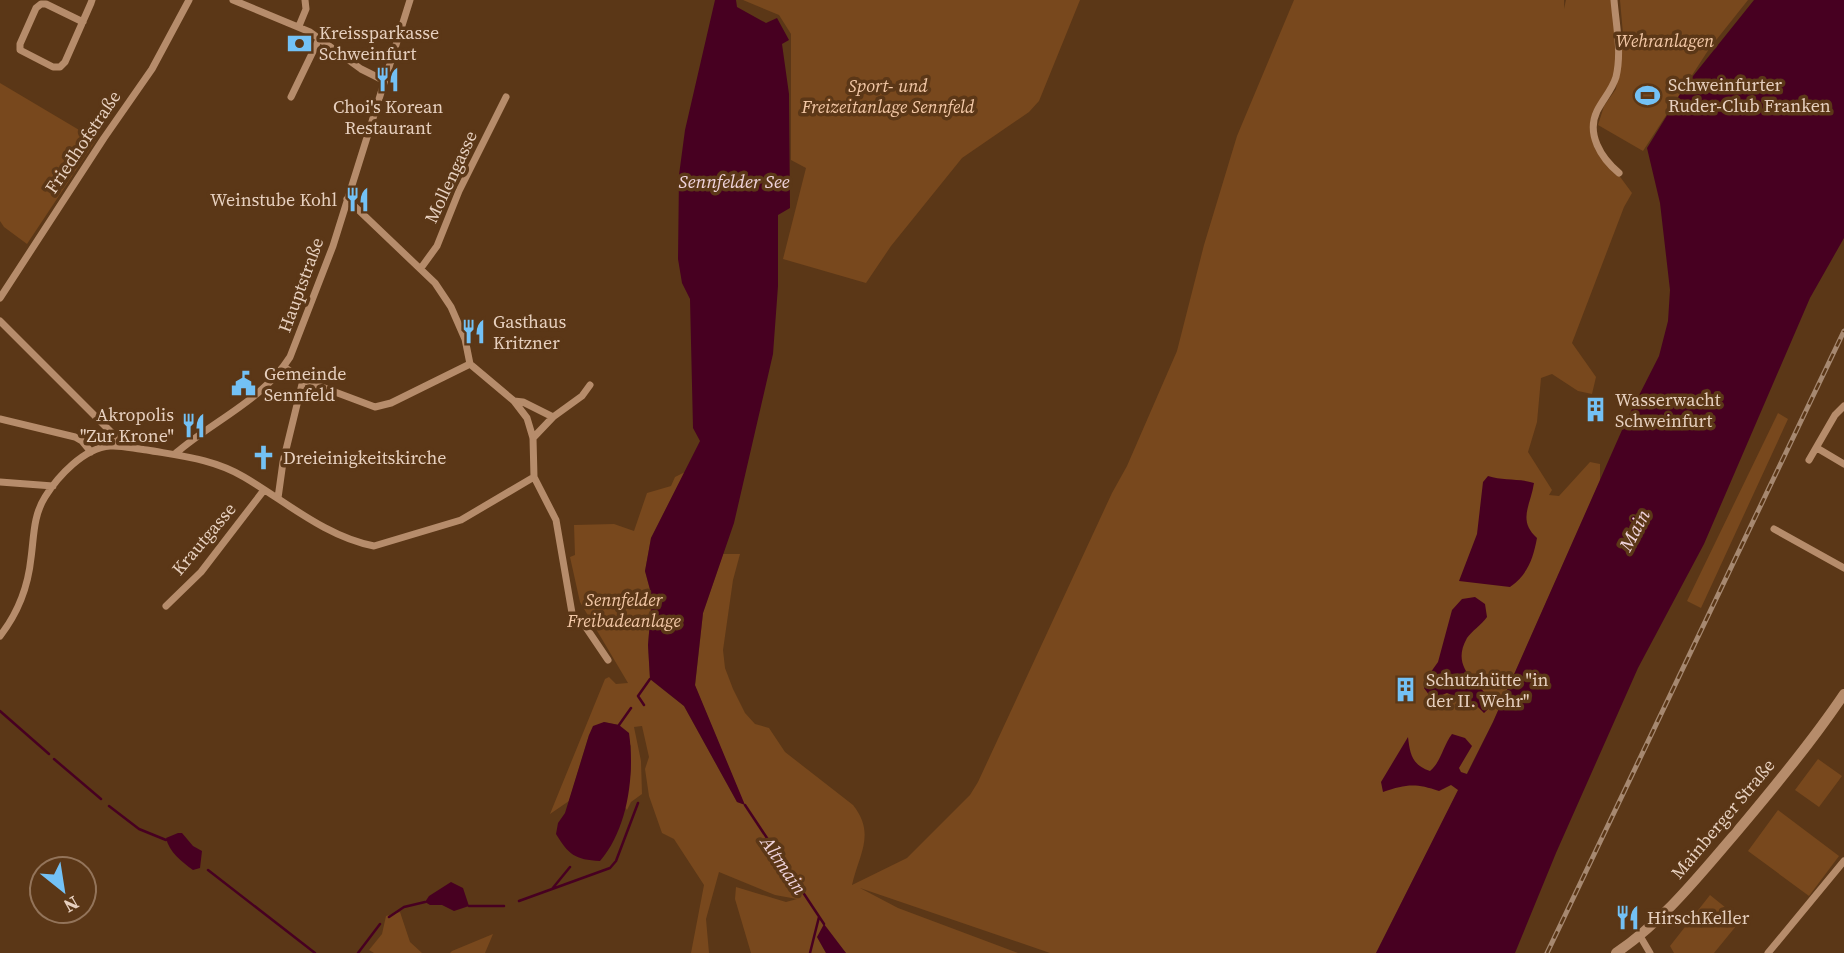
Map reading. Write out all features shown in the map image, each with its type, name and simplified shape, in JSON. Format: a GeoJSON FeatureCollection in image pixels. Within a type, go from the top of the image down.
{"type":"FeatureCollection","features":[{"type":"Feature","properties":{"kind":"main road","name":"Mainberger Straße"},"geometry":{"type":"LineString","coordinates":[[1616,953],[1640,936],[1684,894],[1782,777],[1844,694]]}},
{"type":"Feature","properties":{"kind":"street"},"geometry":{"type":"LineString","coordinates":[[83,22],[41,4],[36,8],[20,44],[20,50],[54,67],[60,67],[65,62],[83,22],[92,0]]}},
{"type":"Feature","properties":{"kind":"street","name":"Friedhofstraße"},"geometry":{"type":"LineString","coordinates":[[0,298],[152,69],[189,0]]}},
{"type":"Feature","properties":{"kind":"street"},"geometry":{"type":"LineString","coordinates":[[233,0],[320,37],[361,69],[383,80]]}},
{"type":"Feature","properties":{"kind":"street"},"geometry":{"type":"LineString","coordinates":[[299,26],[306,9],[305,0]]}},
{"type":"Feature","properties":{"kind":"street","name":"Hauptstraße"},"geometry":{"type":"LineString","coordinates":[[176,453],[251,400],[284,367],[290,357],[312,306],[410,0]]}},
{"type":"Feature","properties":{"kind":"street"},"geometry":{"type":"LineString","coordinates":[[1614,0],[1619,41],[1616,77],[1596,114],[1593,138],[1619,173]]}},
{"type":"Feature","properties":{"kind":"street"},"geometry":{"type":"LineString","coordinates":[[291,97],[320,37]]}},
{"type":"Feature","properties":{"kind":"street","name":"Mollengasse"},"geometry":{"type":"LineString","coordinates":[[421,268],[437,246],[459,191],[506,97]]}},
{"type":"Feature","properties":{"kind":"street"},"geometry":{"type":"LineString","coordinates":[[347,199],[435,283],[465,339],[470,364],[514,401],[527,418],[533,438],[534,477],[556,520],[572,614],[585,626],[608,660]]}},
{"type":"Feature","properties":{"kind":"street"},"geometry":{"type":"LineString","coordinates":[[0,321],[114,435],[117,446]]}},
{"type":"Feature","properties":{"kind":"street"},"geometry":{"type":"LineString","coordinates":[[284,367],[303,380],[361,403],[383,406],[470,364]]}},
{"type":"Feature","properties":{"kind":"street"},"geometry":{"type":"LineString","coordinates":[[278,498],[283,462],[303,380]]}},
{"type":"Feature","properties":{"kind":"street"},"geometry":{"type":"LineString","coordinates":[[533,438],[553,417],[575,403],[590,385]]}},
{"type":"Feature","properties":{"kind":"street"},"geometry":{"type":"LineString","coordinates":[[514,401],[523,402],[553,417]]}},
{"type":"Feature","properties":{"kind":"street"},"geometry":{"type":"LineString","coordinates":[[1809,460],[1835,415],[1844,406]]}},
{"type":"Feature","properties":{"kind":"street"},"geometry":{"type":"LineString","coordinates":[[0,419],[75,437],[82,441],[90,452]]}},
{"type":"Feature","properties":{"kind":"street"},"geometry":{"type":"LineString","coordinates":[[0,636],[22,600],[31,558],[35,519],[41,504],[71,467],[90,452],[107,446],[198,458],[242,475],[330,530],[362,544],[374,546],[461,520],[534,477]]}},
{"type":"Feature","properties":{"kind":"street"},"geometry":{"type":"LineString","coordinates":[[1817,448],[1844,464]]}},
{"type":"Feature","properties":{"kind":"street"},"geometry":{"type":"LineString","coordinates":[[0,482],[53,486]]}},
{"type":"Feature","properties":{"kind":"street","name":"Krautgasse"},"geometry":{"type":"LineString","coordinates":[[166,606],[201,572],[264,490]]}},
{"type":"Feature","properties":{"kind":"street"},"geometry":{"type":"LineString","coordinates":[[1773,529],[1844,568]]}},
{"type":"Feature","properties":{"kind":"street"},"geometry":{"type":"LineString","coordinates":[[1768,953],[1844,861]]}},
{"type":"Feature","properties":{"kind":"street"},"geometry":{"type":"LineString","coordinates":[[1640,936],[1650,953]]}},
{"type":"Feature","properties":{"kind":"green space","name":"Sport- und Freizeitanlage Sennfeld"},"geometry":{"type":"Polygon","coordinates":[[[743,0],[1080,0],[1039,101],[1029,112],[962,158],[891,246],[866,283],[783,259],[806,168],[791,160],[791,34],[779,15],[743,0]]]}},
{"type":"Feature","properties":{"kind":"green space","name":"Sennfelder Freibadeanlage"},"geometry":{"type":"Polygon","coordinates":[[[1294,0],[1564,0],[1564,9],[1566,0],[1614,0],[1616,77],[1593,127],[1604,155],[1632,193],[1624,207],[1572,343],[1596,377],[1592,394],[1578,391],[1552,374],[1541,378],[1537,422],[1528,452],[1552,490],[1549,495],[1559,496],[1590,462],[1600,464],[1600,481],[1493,722],[1376,953],[1050,953],[860,888],[898,908],[1018,953],[846,953],[840,946],[817,937],[826,953],[751,953],[735,899],[736,887],[786,902],[797,899],[775,895],[719,872],[706,919],[709,953],[691,953],[704,885],[674,839],[662,833],[649,796],[645,769],[649,757],[642,726],[634,727],[641,761],[642,794],[631,802],[627,810],[624,806],[631,771],[631,746],[619,725],[604,722],[589,735],[569,801],[550,814],[605,679],[609,677],[616,684],[628,683],[580,602],[570,557],[575,555],[574,525],[614,524],[634,531],[647,493],[671,486],[675,477],[685,472],[651,538],[645,571],[652,597],[648,645],[650,679],[684,706],[737,802],[744,804],[695,686],[703,613],[723,554],[740,554],[733,580],[723,650],[725,668],[745,713],[755,724],[769,728],[785,752],[853,805],[860,815],[864,825],[864,844],[852,885],[907,858],[970,795],[978,782],[1127,466],[1177,351],[1204,245],[1237,136],[1294,0]]]}},
{"type":"Feature","properties":{"kind":"green space","name":"Wehranlagen"},"geometry":{"type":"Polygon","coordinates":[[[1620,0],[1748,0],[1709,49],[1643,151],[1598,125],[1604,106],[1616,89],[1623,34],[1620,0]]]}},
{"type":"Feature","properties":{"kind":"green space"},"geometry":{"type":"Polygon","coordinates":[[[0,83],[96,140],[27,244],[0,221],[0,83]]]}},
{"type":"Feature","properties":{"kind":"green space"},"geometry":{"type":"Polygon","coordinates":[[[1778,413],[1788,419],[1701,608],[1687,601],[1778,413]]]}},
{"type":"Feature","properties":{"kind":"green space"},"geometry":{"type":"Polygon","coordinates":[[[1818,759],[1842,776],[1819,807],[1795,790],[1818,759]]]}},
{"type":"Feature","properties":{"kind":"green space"},"geometry":{"type":"Polygon","coordinates":[[[1778,810],[1839,856],[1809,896],[1748,851],[1778,810]]]}},
{"type":"Feature","properties":{"kind":"green space"},"geometry":{"type":"Polygon","coordinates":[[[1710,895],[1741,920],[1714,953],[1674,953],[1670,946],[1710,895]]]}},
{"type":"Feature","properties":{"kind":"green space"},"geometry":{"type":"Polygon","coordinates":[[[400,912],[410,942],[422,953],[374,953],[369,950],[382,934],[386,916],[400,912]]]}},
{"type":"Feature","properties":{"kind":"green space"},"geometry":{"type":"Polygon","coordinates":[[[493,934],[485,953],[450,953],[452,951],[493,934]]]}},
{"type":"Feature","properties":{"kind":"water","name":"Sennfelder See"},"geometry":{"type":"Polygon","coordinates":[[[715,0],[736,0],[737,7],[766,23],[777,18],[789,40],[782,44],[789,94],[790,208],[778,215],[778,286],[773,354],[734,523],[703,613],[695,685],[745,805],[737,802],[684,706],[650,679],[648,645],[652,597],[645,571],[651,538],[700,441],[693,428],[690,299],[682,283],[678,259],[679,175],[685,130],[715,0]]]}},
{"type":"Feature","properties":{"kind":"water","name":"Main"},"geometry":{"type":"Polygon","coordinates":[[[1754,0],[1844,0],[1844,238],[1810,298],[1704,544],[1638,668],[1515,953],[1376,953],[1458,790],[1451,785],[1439,791],[1411,786],[1383,792],[1381,782],[1408,737],[1413,758],[1419,766],[1430,771],[1452,734],[1465,738],[1472,746],[1459,768],[1467,774],[1493,722],[1626,421],[1659,356],[1668,321],[1670,290],[1660,203],[1647,148],[1685,86],[1754,0]]]}},
{"type":"Feature","properties":{"kind":"water"},"geometry":{"type":"Polygon","coordinates":[[[1488,476],[1534,483],[1526,518],[1537,538],[1525,571],[1510,587],[1459,581],[1477,534],[1483,482],[1488,476]]]}},
{"type":"Feature","properties":{"kind":"water"},"geometry":{"type":"Polygon","coordinates":[[[1475,597],[1485,604],[1487,617],[1467,638],[1462,658],[1463,666],[1492,701],[1484,713],[1478,707],[1447,693],[1432,699],[1424,688],[1428,676],[1438,662],[1452,610],[1462,599],[1475,597]]]}},
{"type":"Feature","properties":{"kind":"water"},"geometry":{"type":"Polygon","coordinates":[[[604,722],[619,725],[629,733],[631,766],[623,817],[610,848],[600,861],[573,855],[556,834],[589,735],[593,726],[604,722]]]}},
{"type":"Feature","properties":{"kind":"water"},"geometry":{"type":"Polygon","coordinates":[[[182,833],[193,846],[202,851],[200,868],[193,870],[170,848],[166,838],[182,833]]]}},
{"type":"Feature","properties":{"kind":"water"},"geometry":{"type":"Polygon","coordinates":[[[451,882],[463,888],[469,906],[454,911],[442,905],[425,902],[429,896],[451,882]]]}},
{"type":"Feature","properties":{"kind":"water","name":"Altmain"},"geometry":{"type":"Polygon","coordinates":[[[824,924],[846,953],[826,953],[817,937],[824,924]]]}},
{"type":"Feature","properties":{"kind":"waterway"},"geometry":{"type":"LineString","coordinates":[[644,705],[638,696],[650,679]]}},
{"type":"Feature","properties":{"kind":"waterway"},"geometry":{"type":"LineString","coordinates":[[619,725],[631,708]]}},
{"type":"Feature","properties":{"kind":"waterway"},"geometry":{"type":"LineString","coordinates":[[0,711],[49,754]]}},
{"type":"Feature","properties":{"kind":"waterway"},"geometry":{"type":"LineString","coordinates":[[54,759],[101,799]]}},
{"type":"Feature","properties":{"kind":"waterway"},"geometry":{"type":"LineString","coordinates":[[519,901],[610,868],[616,861],[638,803]]}},
{"type":"Feature","properties":{"kind":"waterway","name":"Altmain"},"geometry":{"type":"LineString","coordinates":[[745,805],[824,924]]}},
{"type":"Feature","properties":{"kind":"waterway"},"geometry":{"type":"LineString","coordinates":[[109,806],[139,829],[166,840]]}},
{"type":"Feature","properties":{"kind":"waterway"},"geometry":{"type":"LineString","coordinates":[[552,889],[570,867]]}},
{"type":"Feature","properties":{"kind":"waterway"},"geometry":{"type":"LineString","coordinates":[[208,870],[315,953]]}},
{"type":"Feature","properties":{"kind":"waterway"},"geometry":{"type":"LineString","coordinates":[[389,917],[404,907],[425,902]]}},
{"type":"Feature","properties":{"kind":"waterway"},"geometry":{"type":"LineString","coordinates":[[469,906],[504,906]]}},
{"type":"Feature","properties":{"kind":"waterway"},"geometry":{"type":"LineString","coordinates":[[810,953],[819,917]]}},
{"type":"Feature","properties":{"kind":"waterway"},"geometry":{"type":"LineString","coordinates":[[358,953],[380,924]]}},
{"type":"Feature","properties":{"kind":"railway"},"geometry":{"type":"LineString","coordinates":[[1547,953],[1844,331]]}},
{"type":"Feature","properties":{"kind":"place","name":"Kreissparkasse Schweinfurt"},"geometry":{"type":"Point","coordinates":[299,43]}},
{"type":"Feature","properties":{"kind":"place","name":"Choi's Korean Restaurant"},"geometry":{"type":"Point","coordinates":[388,80]}},
{"type":"Feature","properties":{"kind":"place","name":"Schweinfurter Ruder-Club Franken"},"geometry":{"type":"Point","coordinates":[1648,95]}},
{"type":"Feature","properties":{"kind":"place","name":"Weinstube Kohl"},"geometry":{"type":"Point","coordinates":[357,200]}},
{"type":"Feature","properties":{"kind":"place","name":"Gasthaus Kritzner"},"geometry":{"type":"Point","coordinates":[473,332]}},
{"type":"Feature","properties":{"kind":"place","name":"Gemeinde Sennfeld"},"geometry":{"type":"Point","coordinates":[244,384]}},
{"type":"Feature","properties":{"kind":"place","name":"Wasserwacht Schweinfurt"},"geometry":{"type":"Point","coordinates":[1595,410]}},
{"type":"Feature","properties":{"kind":"place","name":"Akropolis \"Zur Krone\""},"geometry":{"type":"Point","coordinates":[194,425]}},
{"type":"Feature","properties":{"kind":"place","name":"Dreieinigkeitskirche"},"geometry":{"type":"Point","coordinates":[263,458]}},
{"type":"Feature","properties":{"kind":"place","name":"Schutzhütte \"in der II. Wehr\""},"geometry":{"type":"Point","coordinates":[1406,690]}},
{"type":"Feature","properties":{"kind":"place","name":"HirschKeller"},"geometry":{"type":"Point","coordinates":[1627,918]}}]}
